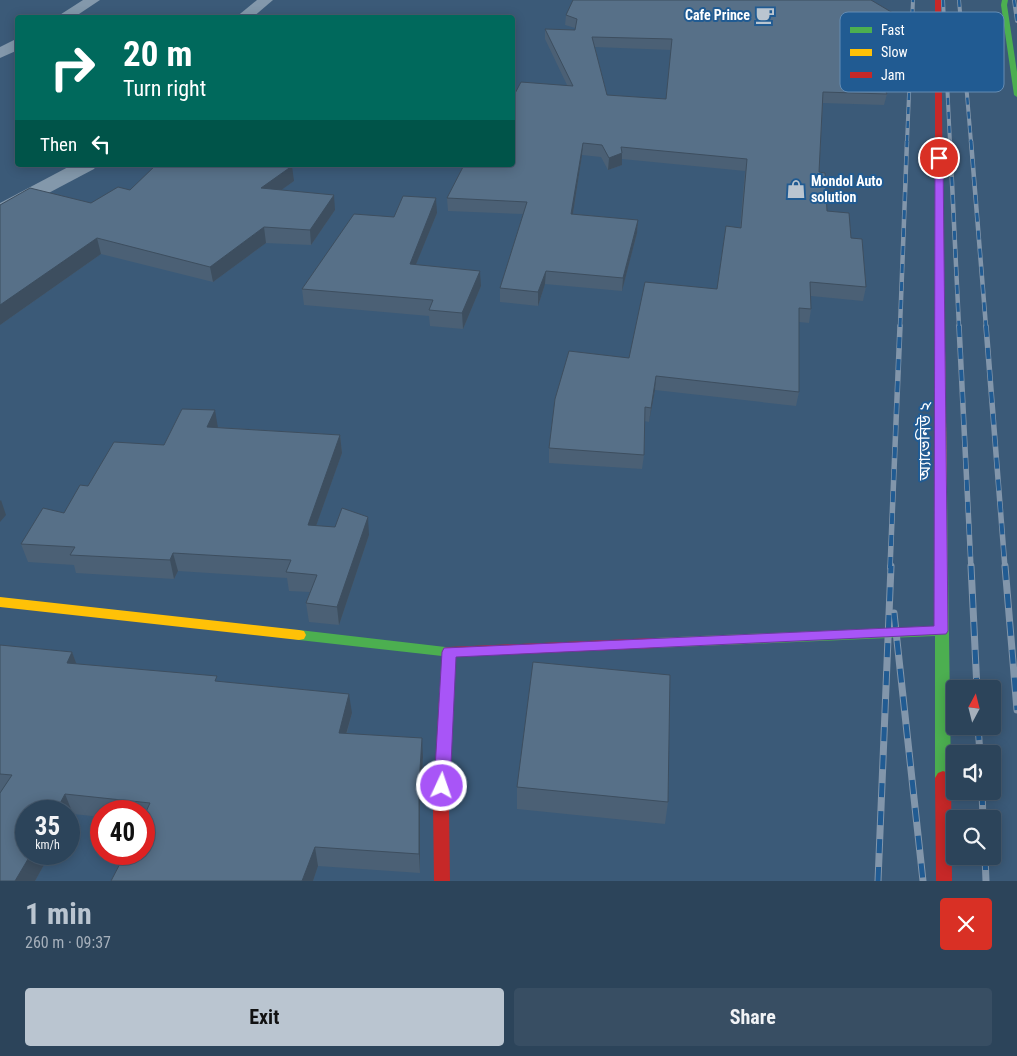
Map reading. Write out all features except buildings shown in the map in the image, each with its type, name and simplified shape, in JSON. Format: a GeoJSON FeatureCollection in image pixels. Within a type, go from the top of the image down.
{"type":"FeatureCollection","features":[{"type":"Feature","properties":{"kind":"main road"},"geometry":{"type":"LineString","coordinates":[[1005,0],[1004,5],[1017,95]]}},
{"type":"Feature","properties":{"kind":"main road","name":"অ্যাভেনিউ ২"},"geometry":{"type":"LineString","coordinates":[[938,92],[944,881]]}},
{"type":"Feature","properties":{"kind":"main road"},"geometry":{"type":"LineString","coordinates":[[0,602],[449,652],[941,631]]}},
{"type":"Feature","properties":{"kind":"main road"},"geometry":{"type":"LineString","coordinates":[[442,881],[441,805],[449,652]]}},
{"type":"Feature","properties":{"kind":"street"},"geometry":{"type":"LineString","coordinates":[[67,15],[93,0]]}},
{"type":"Feature","properties":{"kind":"street"},"geometry":{"type":"LineString","coordinates":[[246,15],[266,0]]}},
{"type":"Feature","properties":{"kind":"street"},"geometry":{"type":"LineString","coordinates":[[0,53],[15,45]]}},
{"type":"Feature","properties":{"kind":"street"},"geometry":{"type":"LineString","coordinates":[[0,211],[83,167]]}},
{"type":"Feature","properties":{"kind":"railway"},"geometry":{"type":"LineString","coordinates":[[912,12],[913,0]]}},
{"type":"Feature","properties":{"kind":"railway"},"geometry":{"type":"LineString","coordinates":[[943,0],[944,12]]}},
{"type":"Feature","properties":{"kind":"railway"},"geometry":{"type":"LineString","coordinates":[[959,0],[960,12]]}},
{"type":"Feature","properties":{"kind":"railway"},"geometry":{"type":"LineString","coordinates":[[1014,0],[1017,21]]}},
{"type":"Feature","properties":{"kind":"railway"},"geometry":{"type":"LineString","coordinates":[[907,142],[909,92]]}},
{"type":"Feature","properties":{"kind":"railway"},"geometry":{"type":"LineString","coordinates":[[948,92],[950,142]]}},
{"type":"Feature","properties":{"kind":"railway"},"geometry":{"type":"LineString","coordinates":[[967,92],[971,142]]}},
{"type":"Feature","properties":{"kind":"railway"},"geometry":{"type":"LineString","coordinates":[[900,327],[907,141]]}},
{"type":"Feature","properties":{"kind":"railway"},"geometry":{"type":"LineString","coordinates":[[950,141],[959,327]]}},
{"type":"Feature","properties":{"kind":"railway"},"geometry":{"type":"LineString","coordinates":[[971,141],[986,327]]}},
{"type":"Feature","properties":{"kind":"railway"},"geometry":{"type":"LineString","coordinates":[[890,568],[900,326]]}},
{"type":"Feature","properties":{"kind":"railway"},"geometry":{"type":"LineString","coordinates":[[959,326],[971,568]]}},
{"type":"Feature","properties":{"kind":"railway"},"geometry":{"type":"LineString","coordinates":[[986,326],[1005,568]]}},
{"type":"Feature","properties":{"kind":"railway"},"geometry":{"type":"LineString","coordinates":[[878,881],[891,566]]}},
{"type":"Feature","properties":{"kind":"railway"},"geometry":{"type":"LineString","coordinates":[[971,566],[977,680]]}},
{"type":"Feature","properties":{"kind":"railway"},"geometry":{"type":"LineString","coordinates":[[1005,566],[1017,710]]}},
{"type":"Feature","properties":{"kind":"railway"},"geometry":{"type":"LineString","coordinates":[[894,613],[923,881]]}},
{"type":"Feature","properties":{"kind":"railway"},"geometry":{"type":"LineString","coordinates":[[979,735],[979,745]]}},
{"type":"Feature","properties":{"kind":"railway"},"geometry":{"type":"LineString","coordinates":[[982,800],[983,810]]}},
{"type":"Feature","properties":{"kind":"railway"},"geometry":{"type":"LineString","coordinates":[[985,865],[986,881]]}},
{"type":"Feature","properties":{"kind":"traffic: fast"},"geometry":{"type":"LineString","coordinates":[[1005,0],[1004,5],[1017,95]]}},
{"type":"Feature","properties":{"kind":"traffic: fast"},"geometry":{"type":"LineString","coordinates":[[941,491],[943,778]]}},
{"type":"Feature","properties":{"kind":"traffic: fast"},"geometry":{"type":"LineString","coordinates":[[654,643],[941,631]]}},
{"type":"Feature","properties":{"kind":"traffic: fast"},"geometry":{"type":"LineString","coordinates":[[299,635],[449,652],[446,700]]}},
{"type":"Feature","properties":{"kind":"traffic: slow"},"geometry":{"type":"LineString","coordinates":[[939,208],[941,491]]}},
{"type":"Feature","properties":{"kind":"traffic: slow"},"geometry":{"type":"LineString","coordinates":[[0,602],[299,635]]}},
{"type":"Feature","properties":{"kind":"traffic: jam"},"geometry":{"type":"LineString","coordinates":[[938,0],[938,12]]}},
{"type":"Feature","properties":{"kind":"traffic: jam"},"geometry":{"type":"LineString","coordinates":[[938,92],[939,208]]}},
{"type":"Feature","properties":{"kind":"traffic: jam"},"geometry":{"type":"LineString","coordinates":[[449,652],[654,643]]}},
{"type":"Feature","properties":{"kind":"traffic: jam"},"geometry":{"type":"LineString","coordinates":[[442,881],[441,805],[446,700]]}},
{"type":"Feature","properties":{"kind":"traffic: jam"},"geometry":{"type":"LineString","coordinates":[[943,778],[944,881]]}},
{"type":"Feature","properties":{"kind":"place","name":"Cafe Prince"},"geometry":{"type":"Point","coordinates":[765,15]}},
{"type":"Feature","properties":{"kind":"place","name":"Mondol Auto solution"},"geometry":{"type":"Point","coordinates":[796,189]}},
{"type":"Feature","properties":{"kind":"route"},"geometry":{"type":"LineString","coordinates":[[442,786],[449,652],[941,631],[939,158]]}}]}
